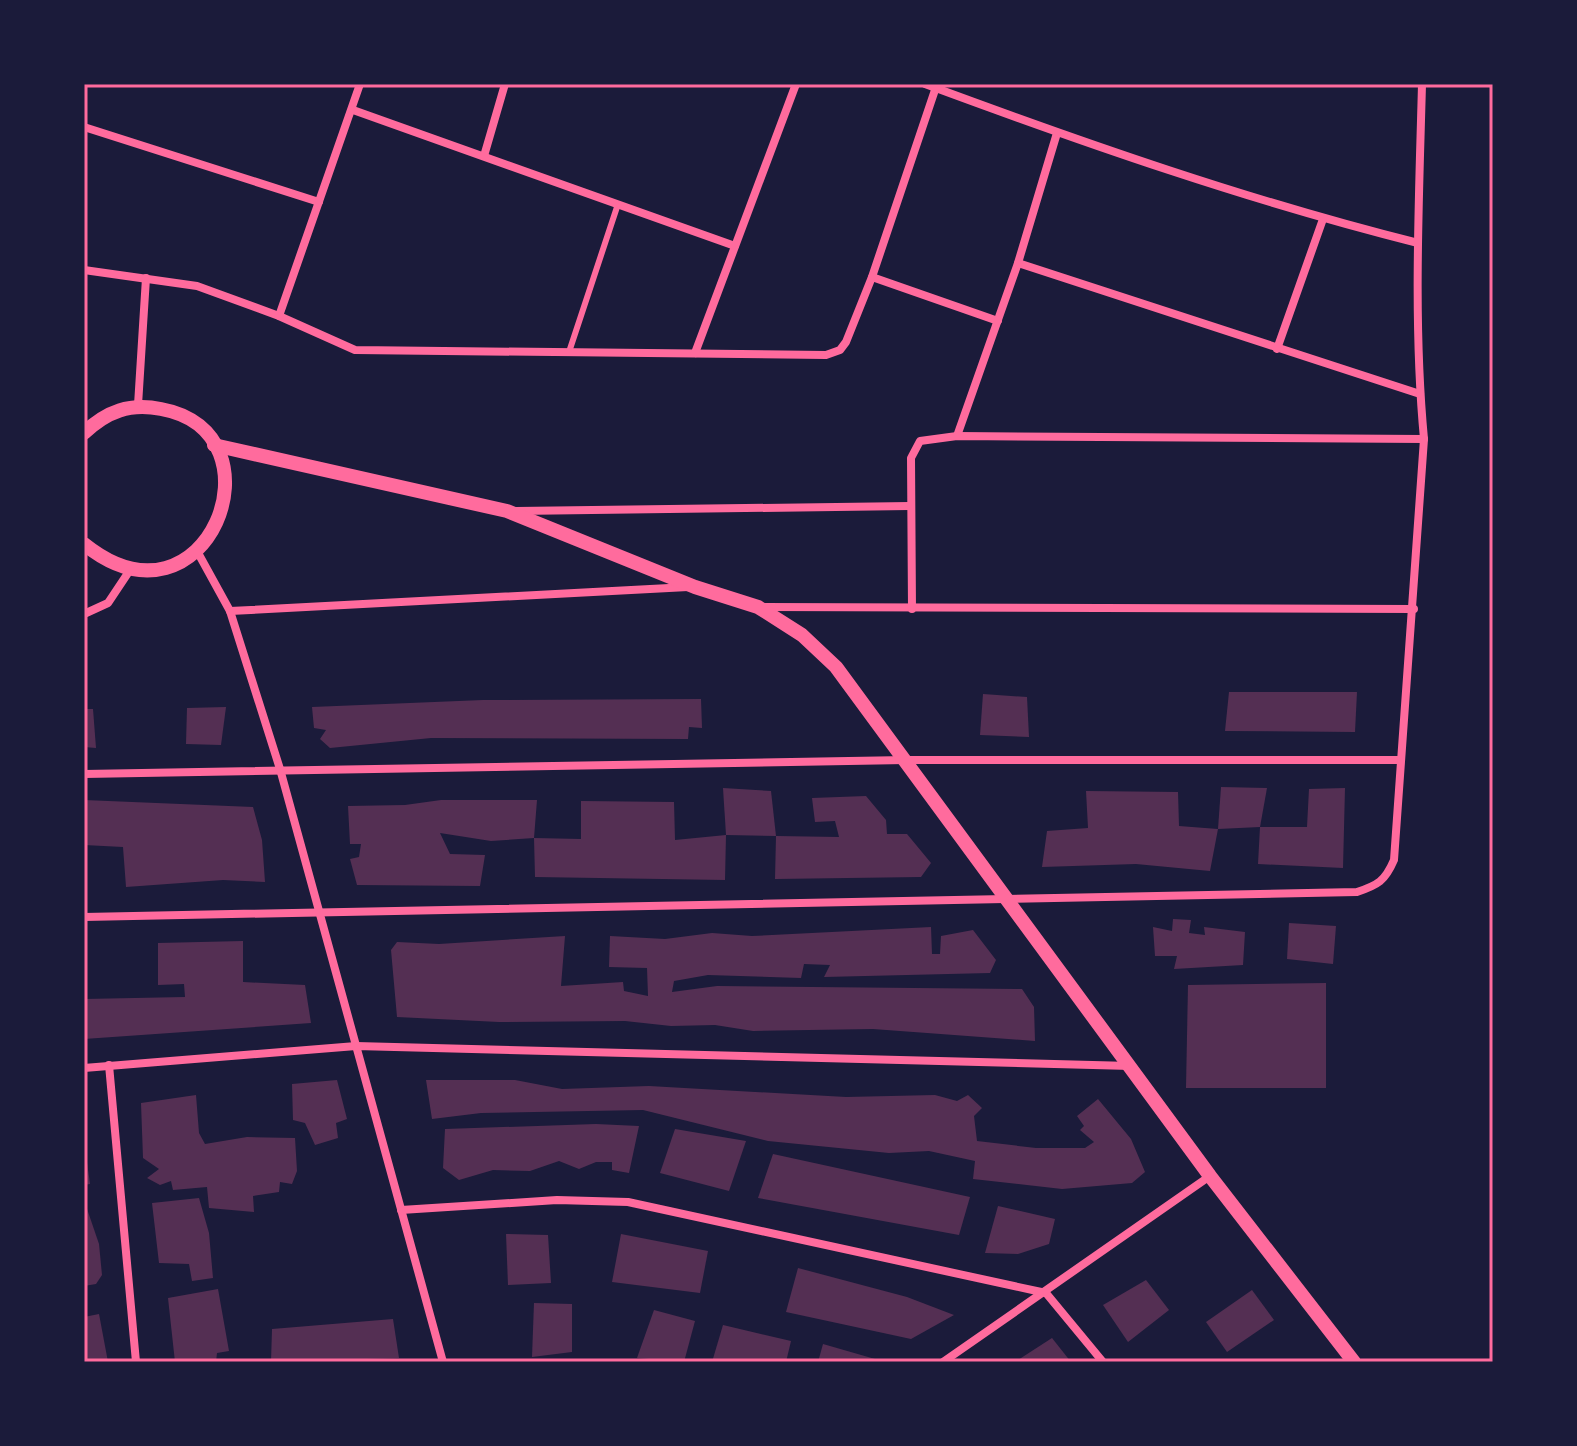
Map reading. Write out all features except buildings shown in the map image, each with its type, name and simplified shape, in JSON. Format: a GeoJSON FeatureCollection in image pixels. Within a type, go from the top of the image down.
{"type":"FeatureCollection","features":[{"type":"Feature","properties":{"kind":"street"},"geometry":{"type":"LineString","coordinates":[[279,316],[360,84]]}},
{"type":"Feature","properties":{"kind":"street"},"geometry":{"type":"LineString","coordinates":[[484,156],[505,84]]}},
{"type":"Feature","properties":{"kind":"street"},"geometry":{"type":"LineString","coordinates":[[695,353],[796,84]]}},
{"type":"Feature","properties":{"kind":"street"},"geometry":{"type":"LineString","coordinates":[[925,84],[1057,133],[1323,219],[1418,243]]}},
{"type":"Feature","properties":{"kind":"street"},"geometry":{"type":"LineString","coordinates":[[84,917],[1357,892],[1379,884],[1387,877],[1394,860],[1424,439],[1420,394],[1418,243],[1422,84]]}},
{"type":"Feature","properties":{"kind":"street"},"geometry":{"type":"LineString","coordinates":[[84,270],[197,286],[279,316],[355,350],[826,355],[840,350],[872,277],[936,86]]}},
{"type":"Feature","properties":{"kind":"street"},"geometry":{"type":"LineString","coordinates":[[353,110],[735,246]]}},
{"type":"Feature","properties":{"kind":"street"},"geometry":{"type":"LineString","coordinates":[[84,127],[319,202]]}},
{"type":"Feature","properties":{"kind":"street"},"geometry":{"type":"LineString","coordinates":[[957,436],[1018,263],[1057,133]]}},
{"type":"Feature","properties":{"kind":"street"},"geometry":{"type":"LineString","coordinates":[[1277,349],[1323,219]]}},
{"type":"Feature","properties":{"kind":"street"},"geometry":{"type":"LineString","coordinates":[[1018,263],[1420,394]]}},
{"type":"Feature","properties":{"kind":"street"},"geometry":{"type":"LineString","coordinates":[[872,277],[998,321]]}},
{"type":"Feature","properties":{"kind":"street"},"geometry":{"type":"LineString","coordinates":[[138,405],[146,278]]}},
{"type":"Feature","properties":{"kind":"street"},"geometry":{"type":"LineString","coordinates":[[84,433],[96,422],[138,405],[173,411],[196,425],[214,445],[223,466],[226,489],[222,512],[213,533],[197,551],[176,563],[153,569],[130,570],[104,560],[84,544]]}},
{"type":"Feature","properties":{"kind":"street"},"geometry":{"type":"LineString","coordinates":[[912,609],[911,458],[920,441],[957,436],[1424,439]]}},
{"type":"Feature","properties":{"kind":"street"},"geometry":{"type":"LineString","coordinates":[[214,445],[507,511],[695,587],[758,607],[802,635],[836,667],[1210,1176],[1354,1362]]}},
{"type":"Feature","properties":{"kind":"street"},"geometry":{"type":"LineString","coordinates":[[507,511],[910,506]]}},
{"type":"Feature","properties":{"kind":"street"},"geometry":{"type":"LineString","coordinates":[[197,551],[230,611],[280,769],[443,1362]]}},
{"type":"Feature","properties":{"kind":"street"},"geometry":{"type":"LineString","coordinates":[[84,614],[108,603],[130,570]]}},
{"type":"Feature","properties":{"kind":"street"},"geometry":{"type":"LineString","coordinates":[[230,611],[695,587]]}},
{"type":"Feature","properties":{"kind":"street"},"geometry":{"type":"LineString","coordinates":[[758,607],[1414,609]]}},
{"type":"Feature","properties":{"kind":"street"},"geometry":{"type":"LineString","coordinates":[[84,774],[906,760],[1399,760]]}},
{"type":"Feature","properties":{"kind":"street"},"geometry":{"type":"LineString","coordinates":[[84,1068],[356,1046],[1132,1066]]}},
{"type":"Feature","properties":{"kind":"street"},"geometry":{"type":"LineString","coordinates":[[109,1065],[136,1362]]}},
{"type":"Feature","properties":{"kind":"street"},"geometry":{"type":"LineString","coordinates":[[943,1362],[1210,1176]]}},
{"type":"Feature","properties":{"kind":"street"},"geometry":{"type":"LineString","coordinates":[[401,1210],[557,1200],[628,1202],[1046,1293],[1103,1362]]}},
{"type":"Feature","properties":{"kind":"lane"},"geometry":{"type":"LineString","coordinates":[[569,352],[618,204]]}}]}
